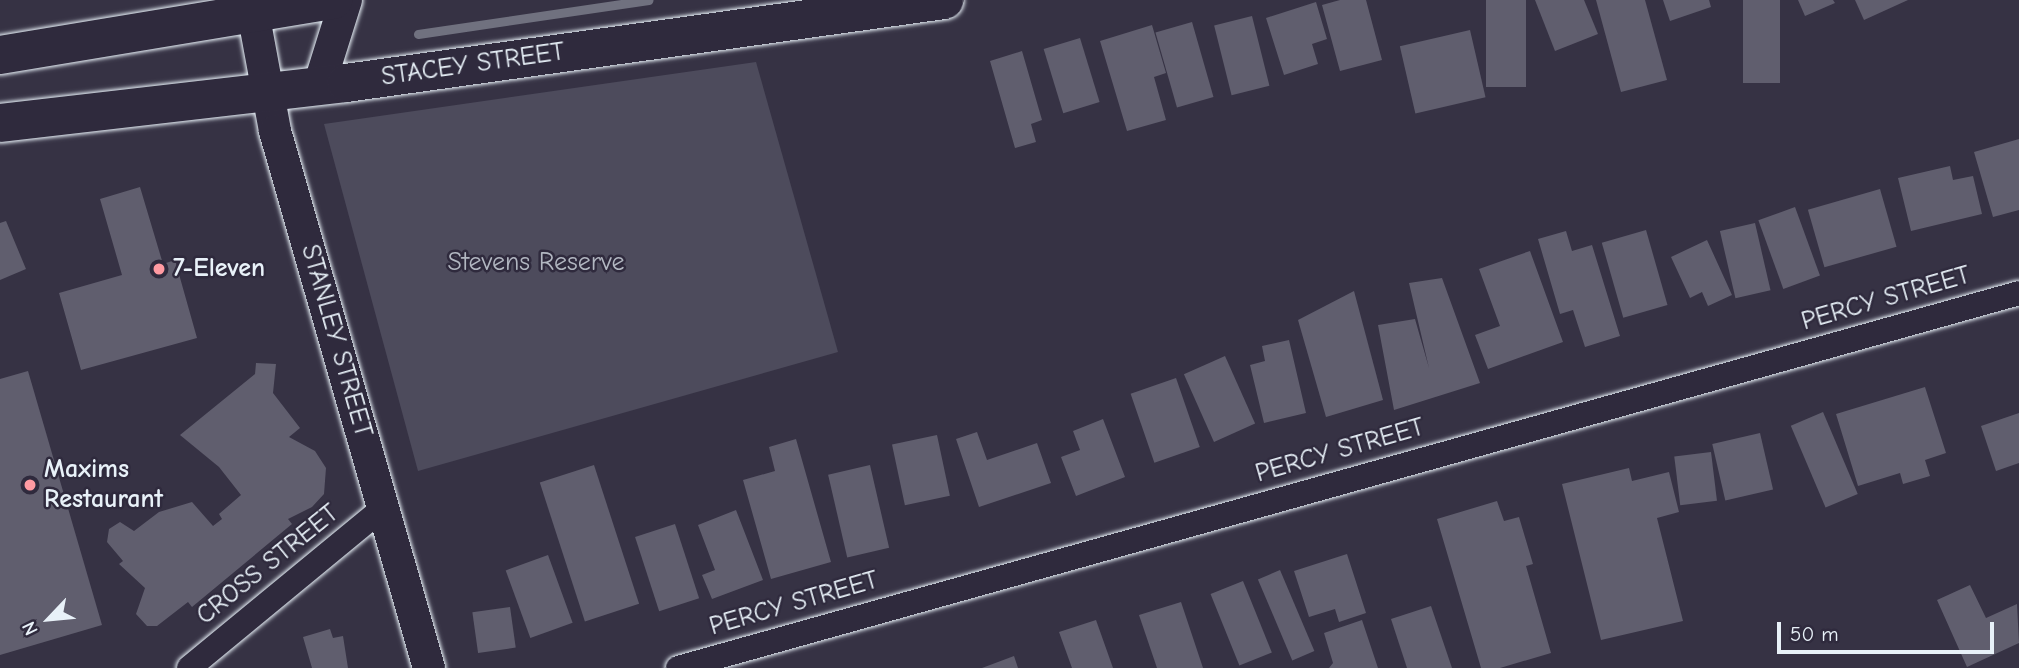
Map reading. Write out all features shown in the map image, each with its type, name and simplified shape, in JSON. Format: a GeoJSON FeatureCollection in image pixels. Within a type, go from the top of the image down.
{"type":"FeatureCollection","features":[{"type":"Feature","properties":{"kind":"highway"},"geometry":{"type":"LineString","coordinates":[[0,55],[332,0]]}},
{"type":"Feature","properties":{"kind":"highway","name":"STACEY STREET"},"geometry":{"type":"LineString","coordinates":[[0,123],[319,86],[944,0]]}},
{"type":"Feature","properties":{"kind":"street"},"geometry":{"type":"LineString","coordinates":[[319,86],[346,0]]}},
{"type":"Feature","properties":{"kind":"street","name":"STANLEY STREET"},"geometry":{"type":"LineString","coordinates":[[253,12],[275,131],[429,668]]}},
{"type":"Feature","properties":{"kind":"street","name":"PERCY STREET"},"geometry":{"type":"LineString","coordinates":[[678,668],[2019,293]]}},
{"type":"Feature","properties":{"kind":"street","name":"CROSS STREET"},"geometry":{"type":"LineString","coordinates":[[189,668],[384,507]]}},
{"type":"Feature","properties":{"kind":"green space","name":"Stevens Reserve"},"geometry":{"type":"Polygon","coordinates":[[[756,62],[838,352],[418,471],[324,124],[756,62]]]}},
{"type":"Feature","properties":{"kind":"building"},"geometry":{"type":"Polygon","coordinates":[[[1340,0],[1366,0],[1382,60],[1340,71],[1322,5],[1340,0]]]}},
{"type":"Feature","properties":{"kind":"building"},"geometry":{"type":"Polygon","coordinates":[[[1486,0],[1526,0],[1526,87],[1486,87],[1486,0]]]}},
{"type":"Feature","properties":{"kind":"building"},"geometry":{"type":"Polygon","coordinates":[[[1535,0],[1584,0],[1598,34],[1555,51],[1535,0]]]}},
{"type":"Feature","properties":{"kind":"building"},"geometry":{"type":"Polygon","coordinates":[[[1596,0],[1645,0],[1667,80],[1621,92],[1596,0]]]}},
{"type":"Feature","properties":{"kind":"building"},"geometry":{"type":"Polygon","coordinates":[[[1663,0],[1709,0],[1711,7],[1670,21],[1663,0]]]}},
{"type":"Feature","properties":{"kind":"building"},"geometry":{"type":"Polygon","coordinates":[[[1743,0],[1780,0],[1780,83],[1743,83],[1743,0]]]}},
{"type":"Feature","properties":{"kind":"building"},"geometry":{"type":"Polygon","coordinates":[[[1798,0],[1833,0],[1835,3],[1805,16],[1798,0]]]}},
{"type":"Feature","properties":{"kind":"building"},"geometry":{"type":"Polygon","coordinates":[[[1855,0],[1908,0],[1864,20],[1855,0]]]}},
{"type":"Feature","properties":{"kind":"building"},"geometry":{"type":"Polygon","coordinates":[[[1316,2],[1327,39],[1312,44],[1318,64],[1284,75],[1266,18],[1316,2]]]}},
{"type":"Feature","properties":{"kind":"building"},"geometry":{"type":"Polygon","coordinates":[[[1252,16],[1269,86],[1232,95],[1214,25],[1252,16]]]}},
{"type":"Feature","properties":{"kind":"building"},"geometry":{"type":"Polygon","coordinates":[[[1192,22],[1213,97],[1177,107],[1155,32],[1192,22]]]}},
{"type":"Feature","properties":{"kind":"building"},"geometry":{"type":"Polygon","coordinates":[[[1152,25],[1166,73],[1154,77],[1166,120],[1127,131],[1100,41],[1152,25]]]}},
{"type":"Feature","properties":{"kind":"building"},"geometry":{"type":"Polygon","coordinates":[[[1470,30],[1486,97],[1415,113],[1400,46],[1470,30]]]}},
{"type":"Feature","properties":{"kind":"building"},"geometry":{"type":"Polygon","coordinates":[[[1080,38],[1100,102],[1063,113],[1044,49],[1080,38]]]}},
{"type":"Feature","properties":{"kind":"building"},"geometry":{"type":"Polygon","coordinates":[[[1022,51],[1042,120],[1031,124],[1036,142],[1015,148],[990,61],[1022,51]]]}},
{"type":"Feature","properties":{"kind":"building"},"geometry":{"type":"Polygon","coordinates":[[[2019,139],[2019,210],[1993,217],[1974,152],[2019,139]]]}},
{"type":"Feature","properties":{"kind":"building"},"geometry":{"type":"Polygon","coordinates":[[[1950,166],[1953,180],[1973,176],[1982,214],[1911,231],[1898,178],[1950,166]]]}},
{"type":"Feature","properties":{"kind":"building"},"geometry":{"type":"Polygon","coordinates":[[[140,187],[163,264],[175,260],[197,338],[81,370],[59,293],[122,275],[100,199],[140,187]]]}},
{"type":"Feature","properties":{"kind":"building"},"geometry":{"type":"Polygon","coordinates":[[[1880,189],[1897,247],[1824,267],[1808,210],[1880,189]]]}},
{"type":"Feature","properties":{"kind":"building"},"geometry":{"type":"Polygon","coordinates":[[[1795,207],[1820,276],[1783,289],[1758,220],[1795,207]]]}},
{"type":"Feature","properties":{"kind":"building"},"geometry":{"type":"Polygon","coordinates":[[[6,221],[26,269],[0,280],[0,223],[6,221]]]}},
{"type":"Feature","properties":{"kind":"building"},"geometry":{"type":"Polygon","coordinates":[[[1755,223],[1771,290],[1735,298],[1720,231],[1755,223]]]}},
{"type":"Feature","properties":{"kind":"building"},"geometry":{"type":"Polygon","coordinates":[[[1646,230],[1667,305],[1623,318],[1602,243],[1646,230]]]}},
{"type":"Feature","properties":{"kind":"building"},"geometry":{"type":"Polygon","coordinates":[[[1566,231],[1572,251],[1592,245],[1620,336],[1585,347],[1573,310],[1560,314],[1538,239],[1566,231]]]}},
{"type":"Feature","properties":{"kind":"building"},"geometry":{"type":"Polygon","coordinates":[[[1707,240],[1732,295],[1708,306],[1702,292],[1690,298],[1671,257],[1707,240]]]}},
{"type":"Feature","properties":{"kind":"building"},"geometry":{"type":"Polygon","coordinates":[[[1530,251],[1563,342],[1488,369],[1475,335],[1500,326],[1479,269],[1530,251]]]}},
{"type":"Feature","properties":{"kind":"building"},"geometry":{"type":"Polygon","coordinates":[[[1442,278],[1480,383],[1394,410],[1378,325],[1415,319],[1429,368],[1409,283],[1442,278]]]}},
{"type":"Feature","properties":{"kind":"building"},"geometry":{"type":"Polygon","coordinates":[[[1354,291],[1383,400],[1326,417],[1298,320],[1354,291]]]}},
{"type":"Feature","properties":{"kind":"building"},"geometry":{"type":"Polygon","coordinates":[[[1289,340],[1306,413],[1264,423],[1250,365],[1265,361],[1262,346],[1289,340]]]}},
{"type":"Feature","properties":{"kind":"building"},"geometry":{"type":"Polygon","coordinates":[[[1225,356],[1255,424],[1214,442],[1184,374],[1225,356]]]}},
{"type":"Feature","properties":{"kind":"building"},"geometry":{"type":"Polygon","coordinates":[[[256,363],[276,364],[273,393],[300,428],[289,437],[315,451],[326,468],[324,494],[312,507],[288,519],[292,524],[192,607],[188,602],[157,626],[147,626],[136,614],[145,588],[119,564],[123,561],[107,542],[109,529],[120,522],[134,531],[159,512],[192,502],[213,526],[222,519],[219,514],[241,495],[219,467],[180,435],[255,374],[256,363]]]}},
{"type":"Feature","properties":{"kind":"building","name":"Maxims Restaurant"},"geometry":{"type":"Polygon","coordinates":[[[28,371],[102,625],[0,655],[0,379],[28,371]]]}},
{"type":"Feature","properties":{"kind":"building"},"geometry":{"type":"Polygon","coordinates":[[[1176,378],[1200,447],[1154,463],[1131,394],[1176,378]]]}},
{"type":"Feature","properties":{"kind":"building"},"geometry":{"type":"Polygon","coordinates":[[[1925,387],[1946,453],[1925,460],[1930,476],[1903,484],[1900,473],[1858,486],[1836,414],[1925,387]]]}},
{"type":"Feature","properties":{"kind":"building"},"geometry":{"type":"Polygon","coordinates":[[[1823,412],[1858,494],[1826,508],[1791,426],[1823,412]]]}},
{"type":"Feature","properties":{"kind":"building"},"geometry":{"type":"Polygon","coordinates":[[[2019,413],[2019,463],[1996,471],[1981,426],[2019,413]]]}},
{"type":"Feature","properties":{"kind":"building"},"geometry":{"type":"Polygon","coordinates":[[[1103,419],[1125,477],[1076,496],[1061,457],[1080,450],[1073,431],[1103,419]]]}},
{"type":"Feature","properties":{"kind":"building"},"geometry":{"type":"Polygon","coordinates":[[[977,432],[987,460],[1037,443],[1051,483],[979,507],[956,439],[977,432]]]}},
{"type":"Feature","properties":{"kind":"building"},"geometry":{"type":"Polygon","coordinates":[[[1760,433],[1773,490],[1725,501],[1712,444],[1760,433]]]}},
{"type":"Feature","properties":{"kind":"building"},"geometry":{"type":"Polygon","coordinates":[[[937,435],[950,496],[905,505],[892,445],[937,435]]]}},
{"type":"Feature","properties":{"kind":"building"},"geometry":{"type":"Polygon","coordinates":[[[796,439],[831,562],[771,579],[743,480],[775,471],[769,447],[796,439]]]}},
{"type":"Feature","properties":{"kind":"building"},"geometry":{"type":"Polygon","coordinates":[[[1711,452],[1717,501],[1680,505],[1674,457],[1711,452]]]}},
{"type":"Feature","properties":{"kind":"building"},"geometry":{"type":"Polygon","coordinates":[[[594,465],[639,604],[585,621],[540,483],[594,465]]]}},
{"type":"Feature","properties":{"kind":"building"},"geometry":{"type":"Polygon","coordinates":[[[870,465],[889,548],[847,557],[828,475],[870,465]]]}},
{"type":"Feature","properties":{"kind":"building"},"geometry":{"type":"Polygon","coordinates":[[[1629,468],[1632,481],[1669,472],[1679,512],[1657,518],[1683,621],[1601,640],[1562,484],[1629,468]]]}},
{"type":"Feature","properties":{"kind":"building"},"geometry":{"type":"Polygon","coordinates":[[[1497,501],[1504,521],[1519,517],[1533,564],[1526,566],[1551,653],[1500,668],[1481,668],[1437,519],[1497,501]]]}},
{"type":"Feature","properties":{"kind":"building"},"geometry":{"type":"Polygon","coordinates":[[[736,510],[763,580],[712,599],[702,575],[715,570],[698,525],[736,510]]]}},
{"type":"Feature","properties":{"kind":"building"},"geometry":{"type":"Polygon","coordinates":[[[675,524],[699,598],[659,611],[635,537],[675,524]]]}},
{"type":"Feature","properties":{"kind":"building"},"geometry":{"type":"Polygon","coordinates":[[[1347,554],[1366,613],[1339,622],[1335,609],[1309,617],[1294,571],[1347,554]]]}},
{"type":"Feature","properties":{"kind":"building"},"geometry":{"type":"Polygon","coordinates":[[[548,555],[573,623],[530,638],[506,570],[548,555]]]}},
{"type":"Feature","properties":{"kind":"building"},"geometry":{"type":"Polygon","coordinates":[[[1280,570],[1314,651],[1292,660],[1258,579],[1280,570]]]}},
{"type":"Feature","properties":{"kind":"building"},"geometry":{"type":"Polygon","coordinates":[[[1243,581],[1272,652],[1239,666],[1211,594],[1243,581]]]}},
{"type":"Feature","properties":{"kind":"building"},"geometry":{"type":"Polygon","coordinates":[[[1970,585],[1986,618],[2017,604],[2019,643],[1967,667],[1937,600],[1970,585]]]}},
{"type":"Feature","properties":{"kind":"building"},"geometry":{"type":"Polygon","coordinates":[[[1181,602],[1203,668],[1157,668],[1139,615],[1181,602]]]}},
{"type":"Feature","properties":{"kind":"building"},"geometry":{"type":"Polygon","coordinates":[[[1431,606],[1452,668],[1407,668],[1391,619],[1431,606]]]}},
{"type":"Feature","properties":{"kind":"building"},"geometry":{"type":"Polygon","coordinates":[[[510,607],[516,648],[478,653],[472,612],[510,607]]]}},
{"type":"Feature","properties":{"kind":"building"},"geometry":{"type":"Polygon","coordinates":[[[1096,620],[1113,668],[1072,668],[1059,632],[1096,620]]]}},
{"type":"Feature","properties":{"kind":"building"},"geometry":{"type":"Polygon","coordinates":[[[1362,620],[1378,668],[1329,668],[1333,663],[1324,633],[1362,620]]]}},
{"type":"Feature","properties":{"kind":"building"},"geometry":{"type":"Polygon","coordinates":[[[330,629],[333,638],[343,636],[348,668],[312,668],[303,637],[330,629]]]}},
{"type":"Feature","properties":{"kind":"building"},"geometry":{"type":"Polygon","coordinates":[[[1014,656],[1018,668],[982,668],[1014,656]]]}},
{"type":"Feature","properties":{"kind":"waterway"},"geometry":{"type":"LineString","coordinates":[[418,34],[649,0]]}},
{"type":"Feature","properties":{"kind":"place","name":"7-Eleven"},"geometry":{"type":"Point","coordinates":[159,269]}},
{"type":"Feature","properties":{"kind":"place","name":"Maxims Restaurant"},"geometry":{"type":"Point","coordinates":[30,485]}}]}
